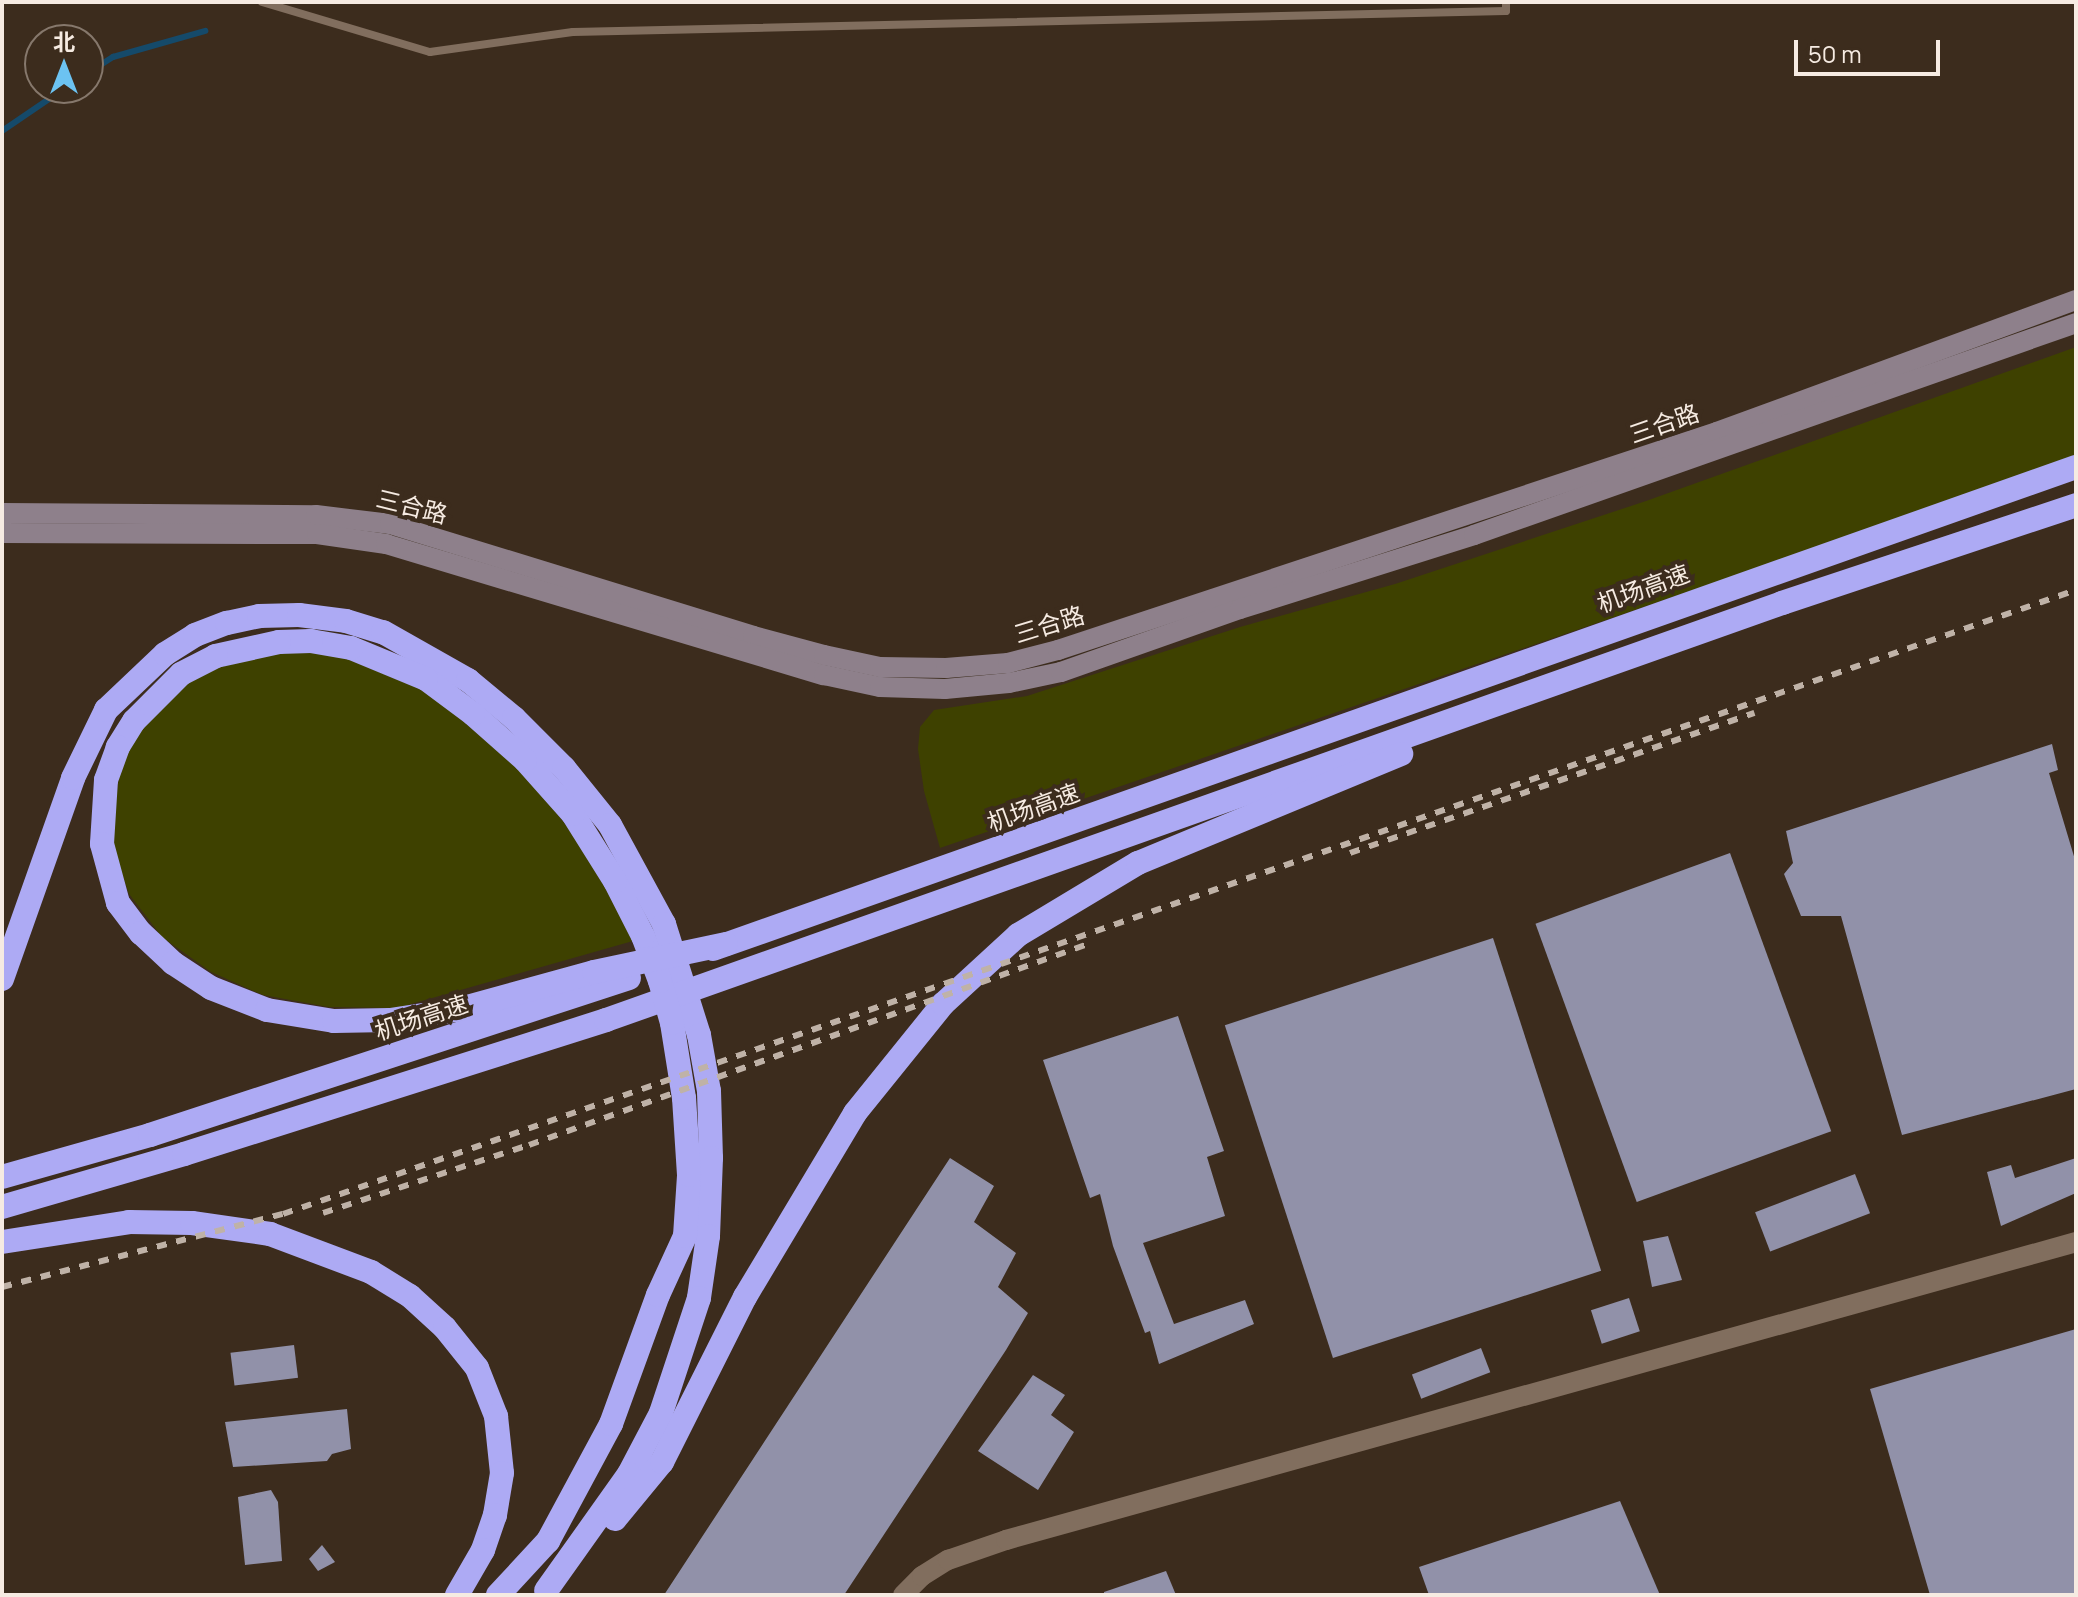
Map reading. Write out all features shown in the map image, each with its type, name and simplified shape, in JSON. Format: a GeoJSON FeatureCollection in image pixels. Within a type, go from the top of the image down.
{"type":"FeatureCollection","features":[{"type":"Feature","properties":{"kind":"highway","name":"机场高速"},"geometry":{"type":"LineString","coordinates":[[2,1177],[150,1135],[596,980],[726,944],[2076,467]]}},
{"type":"Feature","properties":{"kind":"highway"},"geometry":{"type":"LineString","coordinates":[[2,1207],[184,1154],[606,1020],[1617,662],[2076,505]]}},
{"type":"Feature","properties":{"kind":"highway"},"geometry":{"type":"LineString","coordinates":[[2,979],[73,778],[106,710],[165,654],[195,635],[259,616],[299,615],[346,621],[383,632],[468,680],[514,718],[564,768],[610,825],[664,924],[699,1035],[709,1091],[711,1158],[708,1236],[699,1298],[661,1413],[629,1474],[543,1593]]}},
{"type":"Feature","properties":{"kind":"highway"},"geometry":{"type":"LineString","coordinates":[[498,1595],[548,1541],[611,1424],[658,1295],[685,1236],[689,1175],[684,1098],[672,1023],[643,936],[615,881],[573,814],[525,760],[473,714],[426,679],[390,662],[351,648],[311,641],[279,642],[216,656],[181,674],[158,694],[134,721],[118,747],[106,780],[101,815],[102,844],[118,903],[141,933],[173,963],[211,988],[267,1010],[334,1021],[390,1020],[456,1010],[596,980]]}},
{"type":"Feature","properties":{"kind":"highway"},"geometry":{"type":"LineString","coordinates":[[543,1593],[602,1533],[662,1462],[745,1297],[855,1113],[943,1004],[1018,935],[1138,863],[1617,662]]}},
{"type":"Feature","properties":{"kind":"highway"},"geometry":{"type":"LineString","coordinates":[[2,1242],[129,1222],[192,1223],[255,1232],[318,1249],[371,1272],[410,1296],[445,1328],[477,1368],[496,1416],[502,1473],[495,1515],[483,1550],[457,1595]]}},
{"type":"Feature","properties":{"kind":"main road","name":"三合路"},"geometry":{"type":"LineString","coordinates":[[2,513],[316,515],[390,524],[824,655],[880,667],[946,668],[1008,663],[1058,650],[1688,442],[2076,300]]}},
{"type":"Feature","properties":{"kind":"main road","name":"三合路"},"geometry":{"type":"LineString","coordinates":[[2,533],[317,534],[386,544],[824,675],[880,687],[945,689],[1009,683],[1061,672],[1240,609],[1489,530],[2076,323]]}},
{"type":"Feature","properties":{"kind":"street"},"geometry":{"type":"LineString","coordinates":[[903,1595],[922,1576],[948,1560],[1006,1540],[2076,1242]]}},
{"type":"Feature","properties":{"kind":"lane"},"geometry":{"type":"LineString","coordinates":[[262,2],[430,52],[573,32],[1506,11],[1506,2]]}},
{"type":"Feature","properties":{"kind":"shaded area"},"geometry":{"type":"Polygon","coordinates":[[[2076,347],[2076,459],[940,848],[924,791],[918,749],[920,727],[934,710],[1027,696],[1240,627],[1395,584],[1646,501],[2076,347]]]}},
{"type":"Feature","properties":{"kind":"shaded area"},"geometry":{"type":"Polygon","coordinates":[[[280,650],[333,653],[430,693],[493,743],[542,793],[588,855],[633,941],[397,1008],[329,1007],[263,995],[211,972],[162,937],[129,894],[111,841],[120,769],[140,727],[170,695],[200,674],[241,658],[280,650]]]}},
{"type":"Feature","properties":{"kind":"building"},"geometry":{"type":"Polygon","coordinates":[[[2052,744],[2058,770],[2049,773],[2076,863],[2076,1089],[1902,1135],[1841,916],[1801,916],[1784,874],[1793,863],[1786,831],[2052,744]]]}},
{"type":"Feature","properties":{"kind":"building"},"geometry":{"type":"Polygon","coordinates":[[[1730,853],[1831,1131],[1637,1202],[1535,924],[1730,853]]]}},
{"type":"Feature","properties":{"kind":"building"},"geometry":{"type":"Polygon","coordinates":[[[1493,938],[1601,1271],[1333,1358],[1225,1025],[1493,938]]]}},
{"type":"Feature","properties":{"kind":"building"},"geometry":{"type":"Polygon","coordinates":[[[1178,1016],[1224,1151],[1207,1157],[1225,1216],[1143,1243],[1174,1324],[1245,1300],[1254,1324],[1159,1364],[1150,1331],[1145,1333],[1113,1246],[1100,1194],[1090,1198],[1043,1060],[1178,1016]]]}},
{"type":"Feature","properties":{"kind":"building"},"geometry":{"type":"Polygon","coordinates":[[[950,1158],[994,1186],[974,1222],[1016,1253],[998,1287],[1028,1313],[1006,1350],[844,1595],[664,1595],[950,1158]]]}},
{"type":"Feature","properties":{"kind":"building"},"geometry":{"type":"Polygon","coordinates":[[[2076,1158],[2076,1193],[2001,1226],[1987,1172],[2011,1165],[2015,1178],[2076,1158]]]}},
{"type":"Feature","properties":{"kind":"building"},"geometry":{"type":"Polygon","coordinates":[[[1855,1174],[1870,1213],[1770,1252],[1755,1212],[1855,1174]]]}},
{"type":"Feature","properties":{"kind":"building"},"geometry":{"type":"Polygon","coordinates":[[[1668,1236],[1682,1280],[1652,1287],[1643,1241],[1668,1236]]]}},
{"type":"Feature","properties":{"kind":"building"},"geometry":{"type":"Polygon","coordinates":[[[1629,1298],[1640,1331],[1602,1344],[1591,1310],[1629,1298]]]}},
{"type":"Feature","properties":{"kind":"building"},"geometry":{"type":"Polygon","coordinates":[[[2076,1329],[2076,1595],[1930,1595],[1870,1389],[2076,1329]]]}},
{"type":"Feature","properties":{"kind":"building"},"geometry":{"type":"Polygon","coordinates":[[[294,1345],[298,1378],[234,1386],[230,1353],[294,1345]]]}},
{"type":"Feature","properties":{"kind":"building"},"geometry":{"type":"Polygon","coordinates":[[[1481,1348],[1490,1372],[1421,1399],[1412,1375],[1481,1348]]]}},
{"type":"Feature","properties":{"kind":"building"},"geometry":{"type":"Polygon","coordinates":[[[1033,1375],[1065,1395],[1051,1415],[1074,1432],[1038,1490],[978,1451],[1033,1375]]]}},
{"type":"Feature","properties":{"kind":"building"},"geometry":{"type":"Polygon","coordinates":[[[347,1409],[351,1449],[332,1454],[327,1461],[233,1467],[225,1422],[347,1409]]]}},
{"type":"Feature","properties":{"kind":"building"},"geometry":{"type":"Polygon","coordinates":[[[271,1490],[278,1502],[282,1561],[245,1565],[238,1497],[271,1490]]]}},
{"type":"Feature","properties":{"kind":"building"},"geometry":{"type":"Polygon","coordinates":[[[1620,1501],[1660,1595],[1429,1595],[1419,1567],[1620,1501]]]}},
{"type":"Feature","properties":{"kind":"building"},"geometry":{"type":"Polygon","coordinates":[[[322,1545],[335,1562],[318,1571],[309,1559],[322,1545]]]}},
{"type":"Feature","properties":{"kind":"building"},"geometry":{"type":"Polygon","coordinates":[[[1166,1571],[1176,1595],[1104,1595],[1104,1592],[1166,1571]]]}},
{"type":"Feature","properties":{"kind":"waterway"},"geometry":{"type":"LineString","coordinates":[[104,63],[113,57],[205,31]]}},
{"type":"Feature","properties":{"kind":"waterway"},"geometry":{"type":"LineString","coordinates":[[2,131],[42,104]]}},
{"type":"Feature","properties":{"kind":"railway"},"geometry":{"type":"LineString","coordinates":[[2,1287],[283,1214],[2076,590]]}},
{"type":"Feature","properties":{"kind":"railway"},"geometry":{"type":"LineString","coordinates":[[1350,853],[1754,713]]}},
{"type":"Feature","properties":{"kind":"railway"},"geometry":{"type":"LineString","coordinates":[[323,1213],[529,1145],[1085,945]]}}]}
